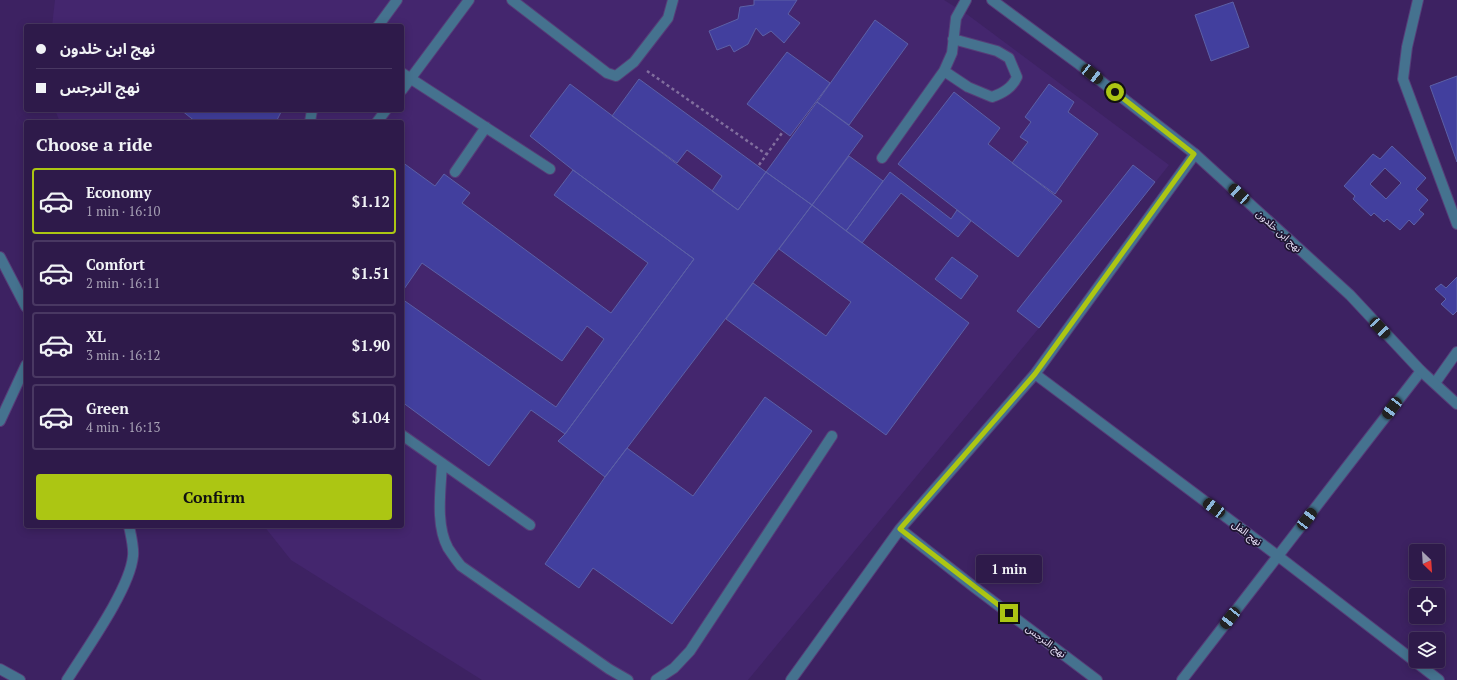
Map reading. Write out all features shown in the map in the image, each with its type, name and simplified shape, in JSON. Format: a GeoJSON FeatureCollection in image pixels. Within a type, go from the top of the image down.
{"type":"FeatureCollection","features":[{"type":"Feature","properties":{"kind":"street"},"geometry":{"type":"LineString","coordinates":[[379,24],[397,0]]}},
{"type":"Feature","properties":{"kind":"street"},"geometry":{"type":"LineString","coordinates":[[404,88],[469,0]]}},
{"type":"Feature","properties":{"kind":"street"},"geometry":{"type":"LineString","coordinates":[[512,0],[607,73],[616,76],[634,62],[668,18],[672,0]]}},
{"type":"Feature","properties":{"kind":"street"},"geometry":{"type":"LineString","coordinates":[[882,158],[944,71],[952,53],[956,18],[966,0]]}},
{"type":"Feature","properties":{"kind":"street","name":"نهج ابن خلدون"},"geometry":{"type":"LineString","coordinates":[[992,0],[1080,65],[1194,154],[1350,295],[1421,371],[1457,404]]}},
{"type":"Feature","properties":{"kind":"street"},"geometry":{"type":"LineString","coordinates":[[1418,0],[1403,79],[1457,224]]}},
{"type":"Feature","properties":{"kind":"street"},"geometry":{"type":"LineString","coordinates":[[944,71],[968,87],[992,98],[1009,89],[1014,84],[1017,77],[1009,58],[997,51],[954,39]]}},
{"type":"Feature","properties":{"kind":"street"},"geometry":{"type":"LineString","coordinates":[[404,74],[550,169]]}},
{"type":"Feature","properties":{"kind":"street"},"geometry":{"type":"LineString","coordinates":[[454,172],[486,127]]}},
{"type":"Feature","properties":{"kind":"street"},"geometry":{"type":"LineString","coordinates":[[791,680],[900,529],[1035,374],[1194,154]]}},
{"type":"Feature","properties":{"kind":"street"},"geometry":{"type":"LineString","coordinates":[[0,257],[24,302]]}},
{"type":"Feature","properties":{"kind":"street"},"geometry":{"type":"LineString","coordinates":[[1435,383],[1457,352]]}},
{"type":"Feature","properties":{"kind":"street"},"geometry":{"type":"LineString","coordinates":[[0,421],[24,369]]}},
{"type":"Feature","properties":{"kind":"street"},"geometry":{"type":"LineString","coordinates":[[1182,680],[1421,371]]}},
{"type":"Feature","properties":{"kind":"street","name":"نهج الفل"},"geometry":{"type":"LineString","coordinates":[[1035,374],[1278,556],[1439,680]]}},
{"type":"Feature","properties":{"kind":"street"},"geometry":{"type":"LineString","coordinates":[[404,436],[530,525]]}},
{"type":"Feature","properties":{"kind":"street"},"geometry":{"type":"LineString","coordinates":[[656,680],[674,668],[690,651],[832,436]]}},
{"type":"Feature","properties":{"kind":"street"},"geometry":{"type":"LineString","coordinates":[[442,463],[440,510],[442,530],[447,547],[460,566],[609,669],[628,680]]}},
{"type":"Feature","properties":{"kind":"street"},"geometry":{"type":"LineString","coordinates":[[67,680],[111,610],[127,576],[133,556],[130,528]]}},
{"type":"Feature","properties":{"kind":"street","name":"نهج النرجس"},"geometry":{"type":"LineString","coordinates":[[900,529],[1096,680]]}},
{"type":"Feature","properties":{"kind":"street"},"geometry":{"type":"LineString","coordinates":[[0,669],[20,680]]}},
{"type":"Feature","properties":{"kind":"path"},"geometry":{"type":"LineString","coordinates":[[634,62],[766,154]]}},
{"type":"Feature","properties":{"kind":"path"},"geometry":{"type":"LineString","coordinates":[[758,165],[782,133]]}},
{"type":"Feature","properties":{"kind":"shaded area"},"geometry":{"type":"Polygon","coordinates":[[[55,0],[944,0],[968,15],[1169,165],[1039,328],[748,680],[482,680],[291,560],[266,528],[404,528],[404,120],[59,120],[56,112],[404,112],[404,24],[52,24],[55,0]]]}},
{"type":"Feature","properties":{"kind":"building"},"geometry":{"type":"Polygon","coordinates":[[[754,0],[797,0],[788,14],[800,23],[784,43],[771,31],[763,36],[756,28],[748,44],[734,52],[730,45],[717,50],[709,31],[738,19],[740,7],[754,5],[754,0]]]}},
{"type":"Feature","properties":{"kind":"building"},"geometry":{"type":"Polygon","coordinates":[[[1233,2],[1249,47],[1211,61],[1195,15],[1233,2]]]}},
{"type":"Feature","properties":{"kind":"building"},"geometry":{"type":"Polygon","coordinates":[[[875,20],[908,44],[849,125],[817,102],[875,20]]]}},
{"type":"Feature","properties":{"kind":"building"},"geometry":{"type":"Polygon","coordinates":[[[787,52],[830,83],[790,136],[747,104],[787,52]]]}},
{"type":"Feature","properties":{"kind":"building"},"geometry":{"type":"Polygon","coordinates":[[[1457,76],[1457,162],[1430,86],[1457,76]]]}},
{"type":"Feature","properties":{"kind":"building"},"geometry":{"type":"Polygon","coordinates":[[[639,79],[766,172],[738,210],[712,191],[722,176],[687,150],[677,163],[612,116],[639,79]]]}},
{"type":"Feature","properties":{"kind":"building"},"geometry":{"type":"Polygon","coordinates":[[[570,84],[738,210],[766,172],[812,205],[605,477],[558,441],[565,434],[694,259],[573,170],[530,136],[570,84]]]}},
{"type":"Feature","properties":{"kind":"building"},"geometry":{"type":"Polygon","coordinates":[[[1049,84],[1074,102],[1068,112],[1098,134],[1055,194],[1012,163],[1028,142],[1020,137],[1031,122],[1025,117],[1049,84]]]}},
{"type":"Feature","properties":{"kind":"building"},"geometry":{"type":"Polygon","coordinates":[[[954,92],[1000,128],[988,144],[1062,201],[1018,257],[898,164],[954,92]]]}},
{"type":"Feature","properties":{"kind":"building"},"geometry":{"type":"Polygon","coordinates":[[[817,102],[863,136],[812,205],[766,172],[817,102]]]}},
{"type":"Feature","properties":{"kind":"building"},"geometry":{"type":"Polygon","coordinates":[[[184,112],[281,112],[277,120],[194,120],[184,112]]]}},
{"type":"Feature","properties":{"kind":"building"},"geometry":{"type":"Polygon","coordinates":[[[1392,146],[1426,178],[1416,189],[1428,200],[1419,210],[1424,214],[1414,225],[1409,220],[1400,230],[1387,219],[1384,222],[1374,213],[1371,216],[1353,199],[1355,196],[1344,186],[1373,154],[1380,159],[1392,146]],[[1385,168],[1370,184],[1386,199],[1401,183],[1385,168]]]}},
{"type":"Feature","properties":{"kind":"building"},"geometry":{"type":"Polygon","coordinates":[[[849,156],[883,181],[846,231],[812,205],[849,156]]]}},
{"type":"Feature","properties":{"kind":"building"},"geometry":{"type":"Polygon","coordinates":[[[404,163],[435,186],[444,174],[470,193],[462,203],[611,313],[648,263],[554,195],[573,170],[694,259],[565,434],[531,410],[489,466],[404,403],[404,300],[556,407],[604,339],[587,326],[562,361],[422,263],[404,289],[404,163]]]}},
{"type":"Feature","properties":{"kind":"building"},"geometry":{"type":"Polygon","coordinates":[[[1133,165],[1155,182],[1039,328],[1017,311],[1133,165]]]}},
{"type":"Feature","properties":{"kind":"building"},"geometry":{"type":"Polygon","coordinates":[[[890,172],[951,219],[957,210],[971,221],[958,237],[901,193],[862,243],[846,231],[890,172]]]}},
{"type":"Feature","properties":{"kind":"building"},"geometry":{"type":"Polygon","coordinates":[[[812,205],[969,323],[886,435],[726,319],[753,283],[826,336],[851,302],[779,249],[812,205]]]}},
{"type":"Feature","properties":{"kind":"building"},"geometry":{"type":"Polygon","coordinates":[[[952,257],[978,276],[961,299],[935,279],[952,257]]]}},
{"type":"Feature","properties":{"kind":"building"},"geometry":{"type":"Polygon","coordinates":[[[1457,277],[1457,311],[1453,315],[1441,304],[1446,299],[1435,289],[1441,284],[1446,288],[1457,277]]]}},
{"type":"Feature","properties":{"kind":"building"},"geometry":{"type":"Polygon","coordinates":[[[765,397],[812,431],[672,624],[593,568],[579,588],[545,564],[605,477],[627,448],[693,496],[765,397]]]}},
{"type":"Feature","properties":{"kind":"route"},"geometry":{"type":"LineString","coordinates":[[1009,613],[900,529],[1035,374],[1194,154],[1115,92]]}}]}
